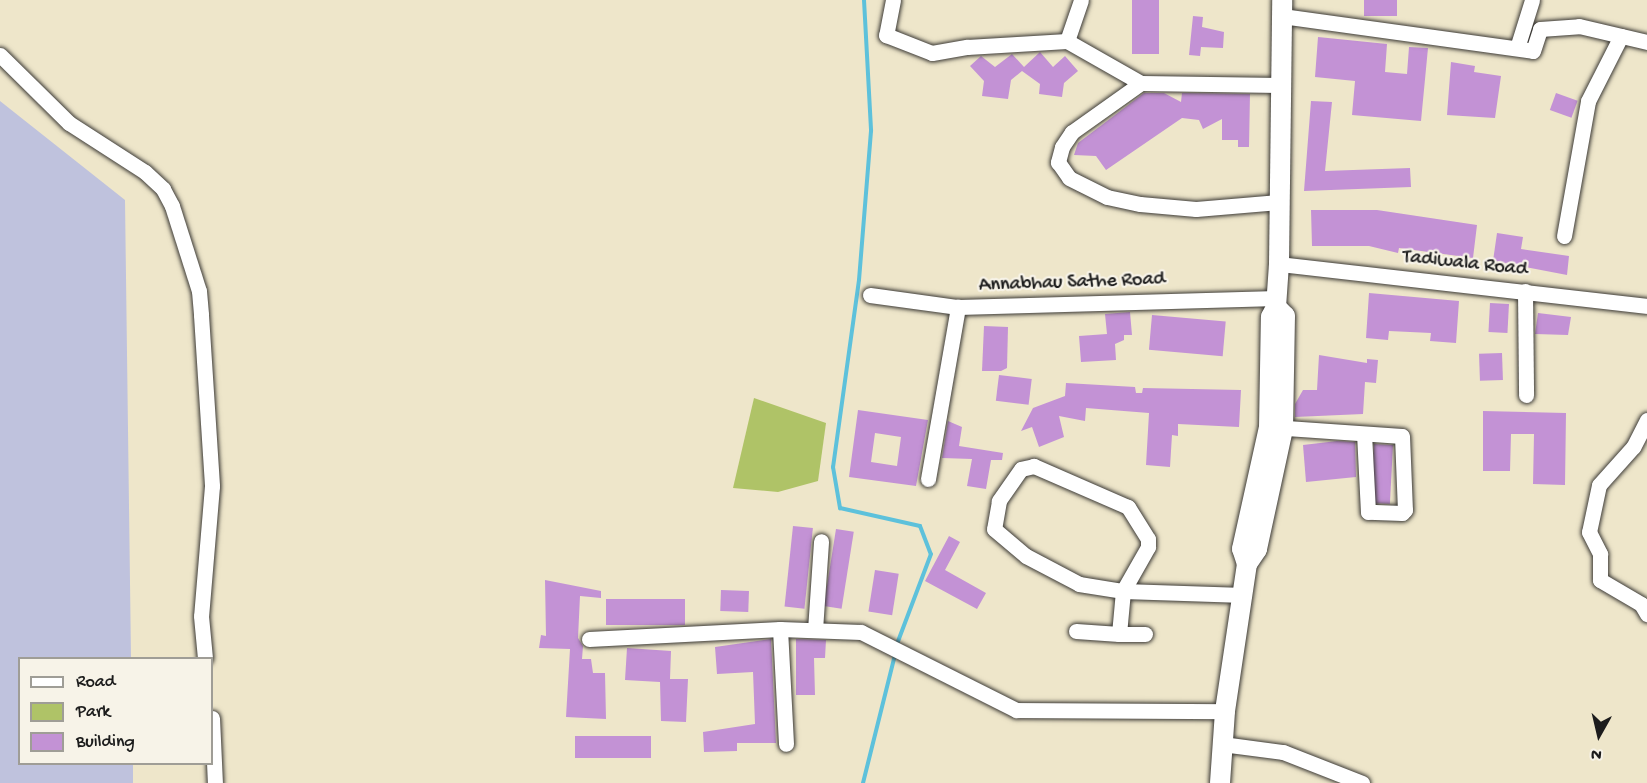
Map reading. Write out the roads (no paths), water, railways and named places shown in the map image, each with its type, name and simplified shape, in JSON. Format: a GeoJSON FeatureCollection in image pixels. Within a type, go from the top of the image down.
{"type":"FeatureCollection","features":[{"type":"Feature","properties":{"kind":"street"},"geometry":{"type":"LineString","coordinates":[[893,0],[885,35],[932,53],[967,47],[1067,41],[1141,83],[1280,85]]}},
{"type":"Feature","properties":{"kind":"street"},"geometry":{"type":"LineString","coordinates":[[1067,41],[1082,0]]}},
{"type":"Feature","properties":{"kind":"street"},"geometry":{"type":"LineString","coordinates":[[1517,48],[1532,0]]}},
{"type":"Feature","properties":{"kind":"street"},"geometry":{"type":"LineString","coordinates":[[1220,783],[1225,711],[1247,564],[1257,549],[1261,493],[1276,428],[1277,383],[1285,316],[1277,302],[1282,8],[1533,51],[1540,29],[1579,26],[1647,42]]}},
{"type":"Feature","properties":{"kind":"street"},"geometry":{"type":"LineString","coordinates":[[1564,236],[1588,101],[1621,36]]}},
{"type":"Feature","properties":{"kind":"street"},"geometry":{"type":"LineString","coordinates":[[0,55],[69,123],[145,172],[163,189],[172,206],[199,291],[212,486],[201,616],[205,657]]}},
{"type":"Feature","properties":{"kind":"street"},"geometry":{"type":"LineString","coordinates":[[1141,83],[1072,132],[1062,147],[1058,162],[1069,178],[1107,197],[1140,204],[1197,209],[1279,202]]}},
{"type":"Feature","properties":{"kind":"street","name":"Tadiwala Road"},"geometry":{"type":"LineString","coordinates":[[1279,264],[1647,306]]}},
{"type":"Feature","properties":{"kind":"street"},"geometry":{"type":"LineString","coordinates":[[1525,291],[1526,395]]}},
{"type":"Feature","properties":{"kind":"street","name":"Annabhau Sathe Road"},"geometry":{"type":"LineString","coordinates":[[870,296],[958,307],[1277,302]]}},
{"type":"Feature","properties":{"kind":"street"},"geometry":{"type":"LineString","coordinates":[[928,479],[958,307]]}},
{"type":"Feature","properties":{"kind":"street"},"geometry":{"type":"LineString","coordinates":[[1647,420],[1632,447],[1599,485],[1589,532],[1600,554],[1600,580],[1641,604],[1647,614]]}},
{"type":"Feature","properties":{"kind":"street"},"geometry":{"type":"LineString","coordinates":[[1276,428],[1402,436],[1405,510],[1402,513],[1368,512],[1364,434]]}},
{"type":"Feature","properties":{"kind":"street"},"geometry":{"type":"LineString","coordinates":[[1119,634],[1123,591],[1148,547],[1148,539],[1128,507],[1034,466],[1021,469],[999,501],[994,529],[1026,556],[1079,584],[1123,591],[1244,595]]}},
{"type":"Feature","properties":{"kind":"street"},"geometry":{"type":"LineString","coordinates":[[815,630],[821,542]]}},
{"type":"Feature","properties":{"kind":"street"},"geometry":{"type":"LineString","coordinates":[[780,628],[786,744]]}},
{"type":"Feature","properties":{"kind":"street"},"geometry":{"type":"LineString","coordinates":[[589,639],[780,628],[861,632],[1016,710],[1225,711]]}},
{"type":"Feature","properties":{"kind":"street"},"geometry":{"type":"LineString","coordinates":[[1077,631],[1144,634]]}},
{"type":"Feature","properties":{"kind":"street"},"geometry":{"type":"LineString","coordinates":[[213,740],[215,783]]}},
{"type":"Feature","properties":{"kind":"street"},"geometry":{"type":"LineString","coordinates":[[1222,744],[1283,752],[1362,783]]}},
{"type":"Feature","properties":{"kind":"waterway"},"geometry":{"type":"LineString","coordinates":[[864,0],[871,131],[859,280],[833,467],[840,508],[920,526],[931,554],[897,644]]}},
{"type":"Feature","properties":{"kind":"waterway"},"geometry":{"type":"LineString","coordinates":[[863,783],[895,655]]}}]}
